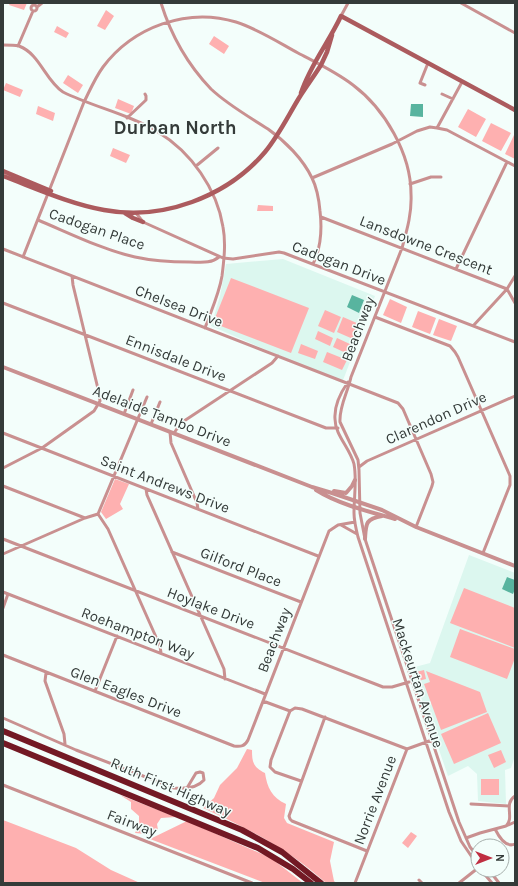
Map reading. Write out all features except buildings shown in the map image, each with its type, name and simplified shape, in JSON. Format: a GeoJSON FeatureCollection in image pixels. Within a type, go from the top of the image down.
{"type":"FeatureCollection","features":[{"type":"Feature","properties":{"kind":"highway","name":"Ruth First Highway"},"geometry":{"type":"LineString","coordinates":[[3,731],[242,830],[282,852],[321,883]]}},
{"type":"Feature","properties":{"kind":"highway","name":"Ruth First Highway"},"geometry":{"type":"LineString","coordinates":[[3,743],[258,848],[293,869],[311,883]]}},
{"type":"Feature","properties":{"kind":"main road"},"geometry":{"type":"LineString","coordinates":[[3,176],[75,202],[103,210],[125,213],[174,208],[212,193],[235,180],[248,169],[264,153],[277,136],[300,96],[321,65],[341,16],[515,110]]}},
{"type":"Feature","properties":{"kind":"main road"},"geometry":{"type":"LineString","coordinates":[[300,96],[314,62],[333,33],[342,23],[352,22]]}},
{"type":"Feature","properties":{"kind":"main road"},"geometry":{"type":"LineString","coordinates":[[3,171],[49,192]]}},
{"type":"Feature","properties":{"kind":"main road"},"geometry":{"type":"LineString","coordinates":[[125,213],[143,222]]}},
{"type":"Feature","properties":{"kind":"street"},"geometry":{"type":"LineString","coordinates":[[18,46],[33,11],[35,11],[42,3]]}},
{"type":"Feature","properties":{"kind":"street"},"geometry":{"type":"LineString","coordinates":[[161,3],[167,22],[185,56],[209,87],[224,101],[277,136],[298,158],[312,178],[317,194],[321,217],[319,246],[313,264]]}},
{"type":"Feature","properties":{"kind":"street"},"geometry":{"type":"LineString","coordinates":[[341,16],[348,3]]}},
{"type":"Feature","properties":{"kind":"street"},"geometry":{"type":"LineString","coordinates":[[460,3],[515,33]]}},
{"type":"Feature","properties":{"kind":"street","name":"Beachway"},"geometry":{"type":"LineString","coordinates":[[23,257],[84,102],[100,72],[119,50],[135,37],[150,29],[167,22],[186,19],[204,17],[223,19],[258,31],[353,84],[372,102],[388,123],[406,163],[410,184],[410,214],[407,231],[402,248],[348,384],[339,416],[341,426]]}},
{"type":"Feature","properties":{"kind":"street"},"geometry":{"type":"LineString","coordinates":[[3,45],[18,46],[34,57],[56,87],[62,92],[158,132],[177,147],[196,166],[212,193],[221,217],[224,239],[220,283],[205,328]]}},
{"type":"Feature","properties":{"kind":"street"},"geometry":{"type":"LineString","coordinates":[[425,85],[420,83],[428,63]]}},
{"type":"Feature","properties":{"kind":"street"},"geometry":{"type":"LineString","coordinates":[[437,128],[462,82]]}},
{"type":"Feature","properties":{"kind":"street"},"geometry":{"type":"LineString","coordinates":[[127,118],[146,100],[145,94]]}},
{"type":"Feature","properties":{"kind":"street"},"geometry":{"type":"LineString","coordinates":[[442,94],[453,99]]}},
{"type":"Feature","properties":{"kind":"street"},"geometry":{"type":"LineString","coordinates":[[312,178],[430,127],[453,133],[515,166]]}},
{"type":"Feature","properties":{"kind":"street"},"geometry":{"type":"LineString","coordinates":[[196,166],[218,148]]}},
{"type":"Feature","properties":{"kind":"street"},"geometry":{"type":"LineString","coordinates":[[456,269],[507,162]]}},
{"type":"Feature","properties":{"kind":"street"},"geometry":{"type":"LineString","coordinates":[[410,184],[431,177],[441,177]]}},
{"type":"Feature","properties":{"kind":"street","name":"Cadogan Drive"},"geometry":{"type":"LineString","coordinates":[[136,213],[143,222],[219,257],[233,259],[279,252],[287,254],[515,342]]}},
{"type":"Feature","properties":{"kind":"street","name":"Lansdowne Crescent"},"geometry":{"type":"LineString","coordinates":[[321,217],[507,289],[515,303]]}},
{"type":"Feature","properties":{"kind":"street","name":"Cadogan Place"},"geometry":{"type":"LineString","coordinates":[[38,220],[94,243],[135,257],[166,261],[199,262],[212,262],[219,257]]}},
{"type":"Feature","properties":{"kind":"street","name":"Chelsea Drive"},"geometry":{"type":"LineString","coordinates":[[3,249],[398,403],[403,409],[433,482],[416,527]]}},
{"type":"Feature","properties":{"kind":"street"},"geometry":{"type":"LineString","coordinates":[[3,468],[42,448],[94,410],[99,404],[99,393],[72,276]]}},
{"type":"Feature","properties":{"kind":"street"},"geometry":{"type":"LineString","coordinates":[[473,326],[507,289],[515,276]]}},
{"type":"Feature","properties":{"kind":"street","name":"Ennisdale Drive"},"geometry":{"type":"LineString","coordinates":[[3,303],[326,428],[336,428]]}},
{"type":"Feature","properties":{"kind":"street"},"geometry":{"type":"LineString","coordinates":[[375,316],[453,348],[511,479],[483,553]]}},
{"type":"Feature","properties":{"kind":"street"},"geometry":{"type":"LineString","coordinates":[[198,509],[197,503],[171,443],[172,432],[181,423],[272,364],[278,356]]}},
{"type":"Feature","properties":{"kind":"street","name":"Adelaide Tambo Drive"},"geometry":{"type":"LineString","coordinates":[[3,367],[312,487],[382,510],[416,527],[515,566]]}},
{"type":"Feature","properties":{"kind":"street","name":"Beachway"},"geometry":{"type":"LineString","coordinates":[[348,384],[343,388],[335,411],[335,418],[336,428],[352,456],[355,471],[354,500]]}},
{"type":"Feature","properties":{"kind":"street"},"geometry":{"type":"LineString","coordinates":[[124,414],[133,390]]}},
{"type":"Feature","properties":{"kind":"street","name":"Clarendon Drive"},"geometry":{"type":"LineString","coordinates":[[359,467],[367,461],[415,439],[515,396]]}},
{"type":"Feature","properties":{"kind":"street"},"geometry":{"type":"LineString","coordinates":[[98,514],[147,397]]}},
{"type":"Feature","properties":{"kind":"street"},"geometry":{"type":"LineString","coordinates":[[151,424],[160,402]]}},
{"type":"Feature","properties":{"kind":"street"},"geometry":{"type":"LineString","coordinates":[[336,428],[341,426],[358,460],[360,502]]}},
{"type":"Feature","properties":{"kind":"street","name":"Saint Andrews Drive"},"geometry":{"type":"LineString","coordinates":[[3,433],[318,556]]}},
{"type":"Feature","properties":{"kind":"street"},"geometry":{"type":"LineString","coordinates":[[358,460],[367,461]]}},
{"type":"Feature","properties":{"kind":"street"},"geometry":{"type":"LineString","coordinates":[[325,491],[346,493],[355,480]]}},
{"type":"Feature","properties":{"kind":"street"},"geometry":{"type":"LineString","coordinates":[[3,486],[84,518]]}},
{"type":"Feature","properties":{"kind":"street","name":"Adelaide Tambo Drive"},"geometry":{"type":"LineString","coordinates":[[312,487],[354,507],[402,521]]}},
{"type":"Feature","properties":{"kind":"street"},"geometry":{"type":"LineString","coordinates":[[146,489],[147,495],[224,669],[225,679]]}},
{"type":"Feature","properties":{"kind":"street","name":"Mackeurtan Avenue"},"geometry":{"type":"LineString","coordinates":[[354,500],[357,534],[456,830],[470,856]]}},
{"type":"Feature","properties":{"kind":"street","name":"Mackeurtan Avenue"},"geometry":{"type":"LineString","coordinates":[[360,502],[365,539],[371,559],[459,822],[470,844]]}},
{"type":"Feature","properties":{"kind":"street"},"geometry":{"type":"LineString","coordinates":[[3,554],[84,518],[98,514]]}},
{"type":"Feature","properties":{"kind":"street"},"geometry":{"type":"LineString","coordinates":[[98,514],[108,529],[160,646],[161,653]]}},
{"type":"Feature","properties":{"kind":"street"},"geometry":{"type":"LineString","coordinates":[[365,539],[366,525],[369,520],[384,516]]}},
{"type":"Feature","properties":{"kind":"street","name":"Beachway"},"geometry":{"type":"LineString","coordinates":[[242,746],[248,740],[318,556],[329,531],[335,526],[355,522]]}},
{"type":"Feature","properties":{"kind":"street"},"geometry":{"type":"LineString","coordinates":[[341,525],[357,534]]}},
{"type":"Feature","properties":{"kind":"street","name":"Hoylake Drive"},"geometry":{"type":"LineString","coordinates":[[3,539],[383,686],[392,687],[412,681]]}},
{"type":"Feature","properties":{"kind":"street","name":"Gilford Place"},"geometry":{"type":"LineString","coordinates":[[172,552],[301,602]]}},
{"type":"Feature","properties":{"kind":"street"},"geometry":{"type":"LineString","coordinates":[[366,560],[371,559]]}},
{"type":"Feature","properties":{"kind":"street","name":"Roehampton Way"},"geometry":{"type":"LineString","coordinates":[[3,592],[265,694]]}},
{"type":"Feature","properties":{"kind":"street"},"geometry":{"type":"LineString","coordinates":[[3,608],[8,594]]}},
{"type":"Feature","properties":{"kind":"street"},"geometry":{"type":"LineString","coordinates":[[96,691],[117,636]]}},
{"type":"Feature","properties":{"kind":"street","name":"Glen Eagles Drive"},"geometry":{"type":"LineString","coordinates":[[3,655],[234,746],[242,746]]}},
{"type":"Feature","properties":{"kind":"street"},"geometry":{"type":"LineString","coordinates":[[46,673],[45,681],[64,734],[65,744]]}},
{"type":"Feature","properties":{"kind":"street"},"geometry":{"type":"LineString","coordinates":[[263,701],[290,711],[299,708],[408,749]]}},
{"type":"Feature","properties":{"kind":"street"},"geometry":{"type":"LineString","coordinates":[[290,711],[271,760],[270,767],[275,772],[301,782]]}},
{"type":"Feature","properties":{"kind":"street"},"geometry":{"type":"LineString","coordinates":[[325,717],[288,816],[290,819],[367,851]]}},
{"type":"Feature","properties":{"kind":"street"},"geometry":{"type":"LineString","coordinates":[[3,718],[76,750],[170,786],[178,788],[187,788],[194,786],[203,782],[205,778],[203,774],[196,772],[187,788]]}},
{"type":"Feature","properties":{"kind":"street","name":"Norrie Avenue"},"geometry":{"type":"LineString","coordinates":[[355,883],[408,749],[432,740]]}},
{"type":"Feature","properties":{"kind":"street","name":"Fairway"},"geometry":{"type":"LineString","coordinates":[[3,785],[252,883]]}},
{"type":"Feature","properties":{"kind":"street"},"geometry":{"type":"LineString","coordinates":[[506,826],[510,820],[509,806],[515,796]]}},
{"type":"Feature","properties":{"kind":"street"},"geometry":{"type":"LineString","coordinates":[[471,804],[509,806]]}},
{"type":"Feature","properties":{"kind":"street"},"geometry":{"type":"LineString","coordinates":[[466,838],[515,822]]}},
{"type":"Feature","properties":{"kind":"street"},"geometry":{"type":"LineString","coordinates":[[496,829],[498,835],[507,844],[510,846],[515,844]]}},
{"type":"Feature","properties":{"kind":"street"},"geometry":{"type":"LineString","coordinates":[[459,883],[470,874]]}},
{"type":"Feature","properties":{"kind":"street"},"geometry":{"type":"LineString","coordinates":[[419,880],[422,883]]}},
{"type":"Feature","properties":{"kind":"shaded area"},"geometry":{"type":"Polygon","coordinates":[[[10,3],[27,3],[24,10],[9,5],[10,3]]]}},
{"type":"Feature","properties":{"kind":"shaded area"},"geometry":{"type":"Polygon","coordinates":[[[106,10],[114,16],[105,30],[97,26],[106,10]]]}},
{"type":"Feature","properties":{"kind":"shaded area"},"geometry":{"type":"Polygon","coordinates":[[[57,26],[69,33],[66,38],[54,32],[57,26]]]}},
{"type":"Feature","properties":{"kind":"shaded area"},"geometry":{"type":"Polygon","coordinates":[[[214,36],[229,46],[224,54],[209,44],[214,36]]]}},
{"type":"Feature","properties":{"kind":"shaded area"},"geometry":{"type":"Polygon","coordinates":[[[68,75],[83,85],[78,93],[63,83],[68,75]]]}},
{"type":"Feature","properties":{"kind":"shaded area"},"geometry":{"type":"Polygon","coordinates":[[[6,83],[23,90],[20,97],[3,90],[6,83]]]}},
{"type":"Feature","properties":{"kind":"shaded area"},"geometry":{"type":"Polygon","coordinates":[[[118,99],[134,106],[131,114],[115,108],[118,99]]]}},
{"type":"Feature","properties":{"kind":"shaded area"},"geometry":{"type":"Polygon","coordinates":[[[411,104],[423,104],[423,117],[410,116],[411,104]]]}},
{"type":"Feature","properties":{"kind":"shaded area"},"geometry":{"type":"Polygon","coordinates":[[[38,106],[55,113],[53,121],[36,114],[38,106]]]}},
{"type":"Feature","properties":{"kind":"shaded area"},"geometry":{"type":"Polygon","coordinates":[[[468,109],[486,119],[476,137],[458,127],[468,109]]]}},
{"type":"Feature","properties":{"kind":"shaded area"},"geometry":{"type":"Polygon","coordinates":[[[491,123],[511,133],[501,151],[482,141],[491,123]]]}},
{"type":"Feature","properties":{"kind":"shaded area"},"geometry":{"type":"Polygon","coordinates":[[[514,135],[515,136],[515,159],[505,154],[514,135]]]}},
{"type":"Feature","properties":{"kind":"shaded area"},"geometry":{"type":"Polygon","coordinates":[[[113,148],[130,155],[126,163],[110,156],[113,148]]]}},
{"type":"Feature","properties":{"kind":"shaded area"},"geometry":{"type":"Polygon","coordinates":[[[258,205],[273,206],[273,211],[257,211],[258,205]]]}},
{"type":"Feature","properties":{"kind":"shaded area"},"geometry":{"type":"Polygon","coordinates":[[[283,259],[375,296],[342,383],[211,326],[220,296],[226,264],[283,259]]]}},
{"type":"Feature","properties":{"kind":"shaded area"},"geometry":{"type":"Polygon","coordinates":[[[231,278],[309,308],[291,353],[213,323],[231,278]]]}},
{"type":"Feature","properties":{"kind":"shaded area"},"geometry":{"type":"Polygon","coordinates":[[[352,295],[364,300],[359,313],[347,307],[352,295]]]}},
{"type":"Feature","properties":{"kind":"shaded area"},"geometry":{"type":"Polygon","coordinates":[[[390,299],[407,307],[401,323],[383,315],[390,299]]]}},
{"type":"Feature","properties":{"kind":"shaded area"},"geometry":{"type":"Polygon","coordinates":[[[325,310],[341,317],[334,333],[318,326],[325,310]]]}},
{"type":"Feature","properties":{"kind":"shaded area"},"geometry":{"type":"Polygon","coordinates":[[[418,311],[436,318],[430,334],[412,327],[418,311]]]}},
{"type":"Feature","properties":{"kind":"shaded area"},"geometry":{"type":"Polygon","coordinates":[[[343,317],[359,324],[353,339],[337,332],[343,317]]]}},
{"type":"Feature","properties":{"kind":"shaded area"},"geometry":{"type":"Polygon","coordinates":[[[439,319],[457,326],[451,341],[433,335],[439,319]]]}},
{"type":"Feature","properties":{"kind":"shaded area"},"geometry":{"type":"Polygon","coordinates":[[[318,331],[333,338],[330,346],[315,339],[318,331]]]}},
{"type":"Feature","properties":{"kind":"shaded area"},"geometry":{"type":"Polygon","coordinates":[[[337,338],[352,345],[348,354],[333,347],[337,338]]]}},
{"type":"Feature","properties":{"kind":"shaded area"},"geometry":{"type":"Polygon","coordinates":[[[301,344],[318,351],[315,359],[298,353],[301,344]]]}},
{"type":"Feature","properties":{"kind":"shaded area"},"geometry":{"type":"Polygon","coordinates":[[[327,352],[347,360],[342,370],[323,362],[327,352]]]}},
{"type":"Feature","properties":{"kind":"shaded area"},"geometry":{"type":"Polygon","coordinates":[[[115,479],[129,484],[120,504],[123,509],[106,519],[101,512],[115,479]]]}},
{"type":"Feature","properties":{"kind":"shaded area"},"geometry":{"type":"Polygon","coordinates":[[[469,555],[515,573],[515,756],[511,768],[505,770],[506,804],[478,801],[477,774],[468,766],[448,776],[411,668],[430,663],[469,555]]]}},
{"type":"Feature","properties":{"kind":"shaded area"},"geometry":{"type":"Polygon","coordinates":[[[507,577],[515,580],[515,589],[513,594],[502,589],[507,577]]]}},
{"type":"Feature","properties":{"kind":"shaded area"},"geometry":{"type":"Polygon","coordinates":[[[464,588],[515,608],[515,648],[450,623],[464,588]]]}},
{"type":"Feature","properties":{"kind":"shaded area"},"geometry":{"type":"Polygon","coordinates":[[[460,629],[515,649],[515,658],[507,679],[450,657],[460,629]]]}},
{"type":"Feature","properties":{"kind":"shaded area"},"geometry":{"type":"Polygon","coordinates":[[[424,670],[426,679],[418,681],[416,672],[424,670]]]}},
{"type":"Feature","properties":{"kind":"shaded area"},"geometry":{"type":"Polygon","coordinates":[[[426,671],[480,692],[487,712],[441,730],[424,684],[430,682],[426,671]]]}},
{"type":"Feature","properties":{"kind":"shaded area"},"geometry":{"type":"Polygon","coordinates":[[[488,713],[501,743],[454,764],[441,734],[488,713]]]}},
{"type":"Feature","properties":{"kind":"shaded area"},"geometry":{"type":"Polygon","coordinates":[[[247,749],[252,750],[254,764],[258,769],[265,773],[271,792],[277,799],[286,804],[284,818],[287,823],[334,842],[330,861],[334,881],[336,883],[326,883],[283,850],[203,808],[214,798],[220,785],[237,768],[247,749]]]}},
{"type":"Feature","properties":{"kind":"shaded area"},"geometry":{"type":"Polygon","coordinates":[[[501,750],[506,762],[494,768],[488,755],[501,750]]]}},
{"type":"Feature","properties":{"kind":"shaded area"},"geometry":{"type":"Polygon","coordinates":[[[481,779],[499,779],[499,795],[481,795],[481,779]]]}},
{"type":"Feature","properties":{"kind":"shaded area"},"geometry":{"type":"Polygon","coordinates":[[[120,795],[176,817],[161,818],[157,824],[158,830],[146,834],[135,833],[139,824],[139,816],[131,809],[131,802],[120,795]]]}},
{"type":"Feature","properties":{"kind":"shaded area"},"geometry":{"type":"Polygon","coordinates":[[[3,820],[76,848],[111,870],[140,883],[3,883],[3,820]]]}},
{"type":"Feature","properties":{"kind":"shaded area"},"geometry":{"type":"Polygon","coordinates":[[[187,821],[271,858],[303,883],[265,883],[150,839],[187,821]]]}},
{"type":"Feature","properties":{"kind":"shaded area"},"geometry":{"type":"Polygon","coordinates":[[[411,832],[417,836],[408,848],[402,843],[411,832]]]}},
{"type":"Feature","properties":{"kind":"district","name":"Durban North"},"geometry":{"type":"Point","coordinates":[175,128]}}]}
